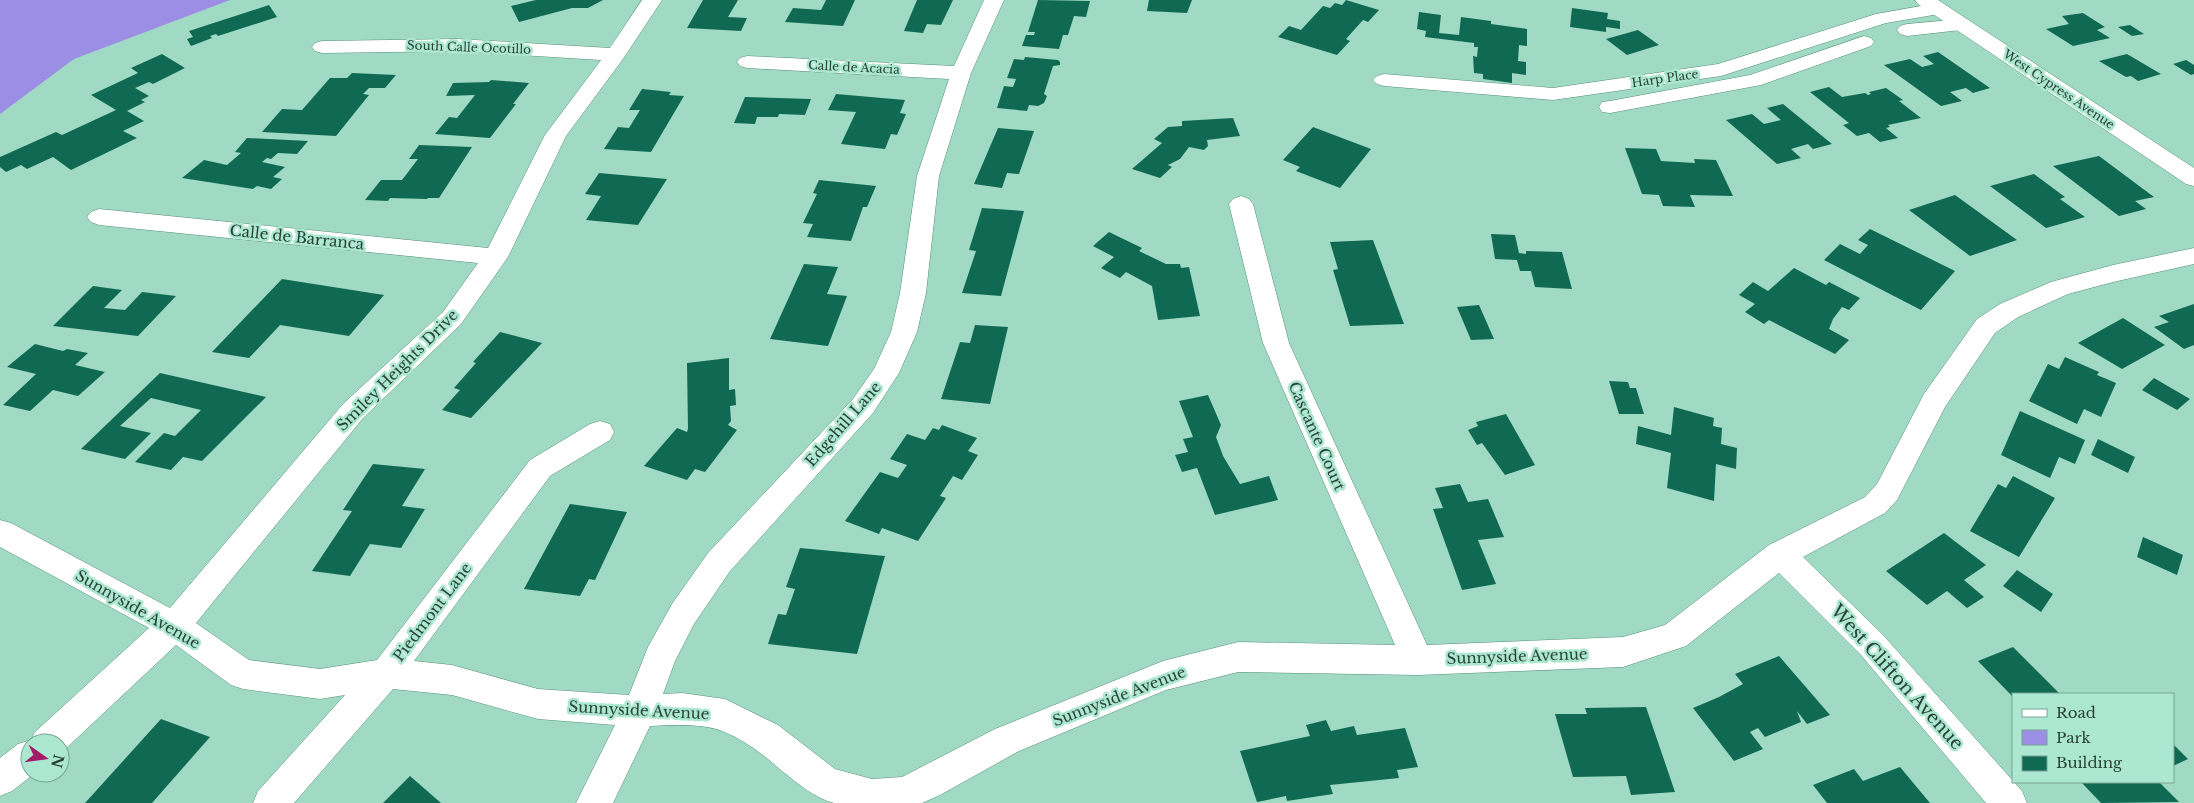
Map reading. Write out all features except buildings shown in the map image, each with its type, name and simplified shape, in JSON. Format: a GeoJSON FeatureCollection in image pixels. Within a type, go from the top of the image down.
{"type":"FeatureCollection","features":[{"type":"Feature","properties":{"kind":"street","name":"Smiley Heights Drive"},"geometry":{"type":"LineString","coordinates":[[57,733],[174,626],[353,411],[452,318],[496,257],[542,159],[556,135],[616,55],[652,0]]}},
{"type":"Feature","properties":{"kind":"street","name":"Edgehill Lane"},"geometry":{"type":"LineString","coordinates":[[594,803],[640,711],[660,657],[684,614],[719,562],[863,406],[886,373],[904,332],[913,293],[928,176],[960,73],[994,0]]}},
{"type":"Feature","properties":{"kind":"street","name":"West Cypress Avenue"},"geometry":{"type":"LineString","coordinates":[[1932,4],[2194,178]]}},
{"type":"Feature","properties":{"kind":"street","name":"Harp Place"},"geometry":{"type":"LineString","coordinates":[[1384,80],[1552,94],[1721,70],[1932,4]]}},
{"type":"Feature","properties":{"kind":"street","name":"Harp Place"},"geometry":{"type":"LineString","coordinates":[[1610,107],[1754,82],[1895,31],[1963,26]]}},
{"type":"Feature","properties":{"kind":"street","name":"South Calle Ocotillo"},"geometry":{"type":"LineString","coordinates":[[322,47],[457,44],[616,55]]}},
{"type":"Feature","properties":{"kind":"street","name":"Calle de Acacia"},"geometry":{"type":"LineString","coordinates":[[747,62],[960,73]]}},
{"type":"Feature","properties":{"kind":"street","name":"Cascante Court"},"geometry":{"type":"LineString","coordinates":[[1241,204],[1276,343],[1418,660]]}},
{"type":"Feature","properties":{"kind":"street","name":"Calle de Barranca"},"geometry":{"type":"LineString","coordinates":[[99,217],[496,257]]}},
{"type":"Feature","properties":{"kind":"street","name":"Sunnyside Avenue"},"geometry":{"type":"LineString","coordinates":[[0,532],[174,626],[243,674],[320,684],[386,673],[452,680],[538,704],[640,711],[682,709],[725,714],[766,736],[826,784],[872,796],[902,794],[928,783],[1006,740],[1162,676],[1238,657],[1418,660],[1623,652],[1675,636],[1780,554],[1875,505],[1887,492],[1934,401],[1986,326],[1995,319],[2042,293],[2091,279],[2194,256]]}},
{"type":"Feature","properties":{"kind":"street","name":"Piedmont Lane"},"geometry":{"type":"LineString","coordinates":[[271,803],[386,673],[540,468],[600,432]]}},
{"type":"Feature","properties":{"kind":"street","name":"West Clifton Avenue"},"geometry":{"type":"LineString","coordinates":[[1780,554],[1872,644],[2009,803]]}},
{"type":"Feature","properties":{"kind":"street"},"geometry":{"type":"LineString","coordinates":[[0,779],[20,764]]}},
{"type":"Feature","properties":{"kind":"green space"},"geometry":{"type":"Polygon","coordinates":[[[0,0],[230,0],[74,59],[0,114],[0,0]]]}}]}
